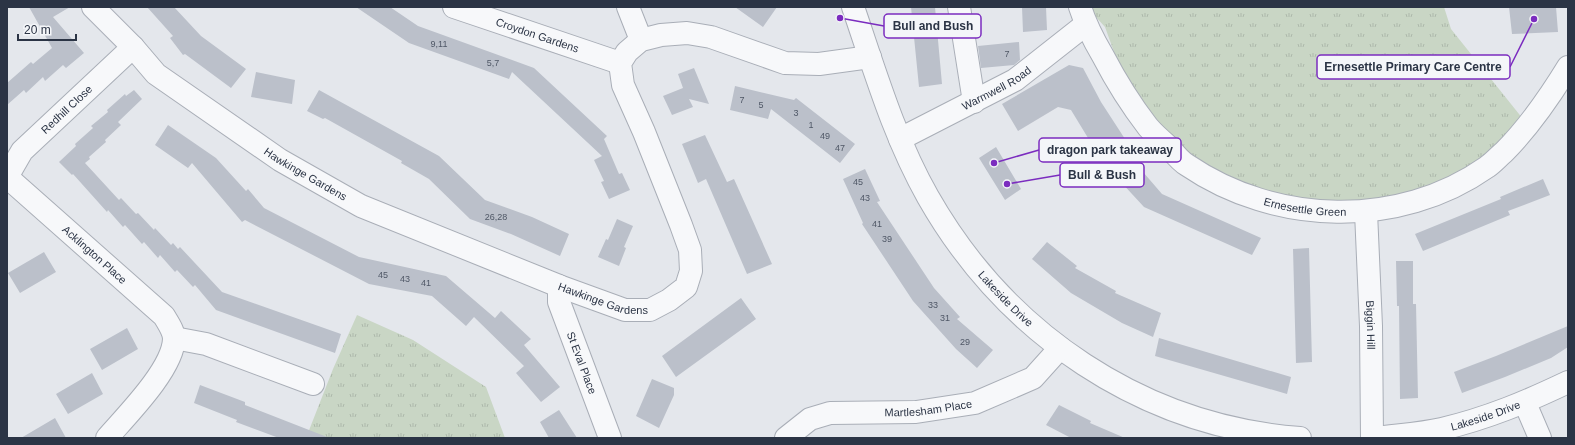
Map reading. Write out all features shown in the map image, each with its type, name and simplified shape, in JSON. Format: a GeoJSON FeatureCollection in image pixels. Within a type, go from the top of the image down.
{"type":"FeatureCollection","features":[{"type":"Feature","properties":{"kind":"street","name":"Hawkinge Gardens"},"geometry":{"type":"LineString","coordinates":[[93,7],[133,47],[156,74],[280,160],[361,206],[559,286],[625,310],[650,310],[669,300],[686,287],[691,271],[690,250],[682,225],[623,85],[620,63]]}},
{"type":"Feature","properties":{"kind":"street","name":"Croydon Gardens"},"geometry":{"type":"LineString","coordinates":[[454,7],[620,63]]}},
{"type":"Feature","properties":{"kind":"street"},"geometry":{"type":"LineString","coordinates":[[628,7],[641,40]]}},
{"type":"Feature","properties":{"kind":"street","name":"Lakeside Drive"},"geometry":{"type":"LineString","coordinates":[[853,7],[900,139],[928,198],[970,259],[985,278],[1019,314],[1060,348],[1090,369],[1121,387],[1170,409],[1221,425],[1272,435],[1300,438]]}},
{"type":"Feature","properties":{"kind":"street"},"geometry":{"type":"LineString","coordinates":[[960,7],[974,102]]}},
{"type":"Feature","properties":{"kind":"street","name":"Warmwell Road"},"geometry":{"type":"LineString","coordinates":[[900,139],[1014,80],[1082,16]]}},
{"type":"Feature","properties":{"kind":"street","name":"Ernesettle Green"},"geometry":{"type":"LineString","coordinates":[[1082,16],[1116,81],[1149,128],[1186,164],[1223,187],[1273,204],[1320,212],[1366,212],[1409,204],[1448,190],[1488,167],[1522,134],[1548,100],[1568,67]]}},
{"type":"Feature","properties":{"kind":"street"},"geometry":{"type":"LineString","coordinates":[[620,63],[627,52],[641,40],[661,35],[687,33],[711,37],[785,63],[819,64],[870,57]]}},
{"type":"Feature","properties":{"kind":"street","name":"Redhill Close"},"geometry":{"type":"LineString","coordinates":[[7,177],[22,151],[133,47]]}},
{"type":"Feature","properties":{"kind":"street","name":"Acklington Place"},"geometry":{"type":"LineString","coordinates":[[7,177],[164,316],[170,326],[174,338]]}},
{"type":"Feature","properties":{"kind":"street","name":"Biggin Hill"},"geometry":{"type":"LineString","coordinates":[[1366,212],[1374,438]]}},
{"type":"Feature","properties":{"kind":"street","name":"St Eval Place"},"geometry":{"type":"LineString","coordinates":[[559,286],[559,302],[610,438]]}},
{"type":"Feature","properties":{"kind":"street"},"geometry":{"type":"LineString","coordinates":[[107,438],[158,378],[170,355],[174,338],[206,344],[313,384]]}},
{"type":"Feature","properties":{"kind":"street","name":"Martlesham Place"},"geometry":{"type":"LineString","coordinates":[[786,438],[810,419],[830,413],[916,412],[975,404],[1033,378],[1060,348]]}},
{"type":"Feature","properties":{"kind":"street","name":"Lakeside Drive"},"geometry":{"type":"LineString","coordinates":[[1374,438],[1440,430],[1484,418],[1525,403],[1568,382]]}},
{"type":"Feature","properties":{"kind":"street"},"geometry":{"type":"LineString","coordinates":[[1525,403],[1540,438]]}},
{"type":"Feature","properties":{"kind":"green space"},"geometry":{"type":"Polygon","coordinates":[[[1091,7],[1444,7],[1451,29],[1523,119],[1482,158],[1450,179],[1411,194],[1366,203],[1292,200],[1236,183],[1184,151],[1164,130],[1122,74],[1105,27],[1095,16],[1091,7]]]}},
{"type":"Feature","properties":{"kind":"green space"},"geometry":{"type":"Polygon","coordinates":[[[357,315],[413,340],[486,387],[505,438],[306,438],[333,369],[357,315]]]}},
{"type":"Feature","properties":{"kind":"building"},"geometry":{"type":"Polygon","coordinates":[[[29,7],[70,7],[53,17],[84,53],[66,68],[63,65],[45,81],[43,77],[26,93],[24,90],[7,105],[7,83],[31,62],[33,64],[52,48],[29,7]]]}},
{"type":"Feature","properties":{"kind":"building"},"geometry":{"type":"Polygon","coordinates":[[[147,7],[174,7],[201,36],[246,69],[231,88],[185,54],[183,55],[170,38],[173,36],[147,7]]]}},
{"type":"Feature","properties":{"kind":"building"},"geometry":{"type":"Polygon","coordinates":[[[356,7],[390,7],[418,26],[534,68],[607,136],[604,139],[619,174],[622,173],[630,190],[609,199],[601,182],[604,181],[594,160],[602,156],[512,72],[509,79],[409,43],[356,7]]]}},
{"type":"Feature","properties":{"kind":"building"},"geometry":{"type":"Polygon","coordinates":[[[735,7],[777,7],[763,27],[735,7]]]}},
{"type":"Feature","properties":{"kind":"building"},"geometry":{"type":"Polygon","coordinates":[[[911,7],[935,7],[942,84],[919,87],[911,7]]]}},
{"type":"Feature","properties":{"kind":"building"},"geometry":{"type":"Polygon","coordinates":[[[1022,7],[1046,7],[1047,30],[1023,32],[1022,7]]]}},
{"type":"Feature","properties":{"kind":"building"},"geometry":{"type":"Polygon","coordinates":[[[1509,7],[1556,7],[1558,32],[1512,34],[1509,7]]]}},
{"type":"Feature","properties":{"kind":"building"},"geometry":{"type":"Polygon","coordinates":[[[1019,42],[1020,60],[1014,65],[981,68],[978,46],[1019,42]]]}},
{"type":"Feature","properties":{"kind":"building"},"geometry":{"type":"Polygon","coordinates":[[[1069,65],[1083,68],[1101,102],[1125,139],[1099,156],[1071,110],[1058,107],[1018,131],[1002,104],[1069,65]]]}},
{"type":"Feature","properties":{"kind":"building"},"geometry":{"type":"Polygon","coordinates":[[[694,68],[709,104],[689,99],[693,107],[672,115],[663,96],[683,88],[678,74],[694,68]]]}},
{"type":"Feature","properties":{"kind":"building"},"geometry":{"type":"Polygon","coordinates":[[[256,72],[295,80],[292,104],[251,97],[256,72]]]}},
{"type":"Feature","properties":{"kind":"building"},"geometry":{"type":"Polygon","coordinates":[[[735,86],[794,100],[796,98],[855,144],[840,163],[771,109],[768,119],[730,110],[735,86]]]}},
{"type":"Feature","properties":{"kind":"building"},"geometry":{"type":"Polygon","coordinates":[[[134,90],[142,99],[118,122],[121,125],[105,140],[106,142],[89,157],[90,159],[85,163],[119,200],[121,198],[154,230],[155,228],[171,245],[173,243],[178,249],[180,247],[222,292],[341,334],[335,353],[216,310],[195,285],[193,287],[177,270],[175,272],[160,255],[158,258],[144,242],[142,244],[125,225],[123,227],[108,210],[107,212],[73,174],[72,175],[59,162],[76,146],[75,144],[93,128],[91,126],[108,112],[107,110],[125,94],[126,96],[134,90]]]}},
{"type":"Feature","properties":{"kind":"building"},"geometry":{"type":"Polygon","coordinates":[[[319,90],[439,156],[485,200],[532,217],[569,234],[560,256],[511,234],[470,219],[429,179],[401,163],[402,161],[325,118],[323,119],[307,111],[319,90]]]}},
{"type":"Feature","properties":{"kind":"building"},"geometry":{"type":"Polygon","coordinates":[[[168,125],[216,158],[246,191],[248,189],[264,208],[359,257],[446,276],[495,318],[501,311],[531,339],[524,345],[560,387],[541,402],[516,373],[524,366],[474,317],[466,326],[432,296],[369,284],[245,220],[242,222],[192,163],[188,168],[155,145],[168,125]]]}},
{"type":"Feature","properties":{"kind":"building"},"geometry":{"type":"Polygon","coordinates":[[[705,135],[727,182],[734,179],[772,264],[747,274],[706,179],[698,183],[682,144],[705,135]]]}},
{"type":"Feature","properties":{"kind":"building"},"geometry":{"type":"Polygon","coordinates":[[[996,147],[1021,189],[1005,200],[979,158],[996,147]]]}},
{"type":"Feature","properties":{"kind":"building"},"geometry":{"type":"Polygon","coordinates":[[[1137,165],[1162,194],[1261,238],[1252,255],[1144,207],[1120,181],[1137,165]]]}},
{"type":"Feature","properties":{"kind":"building"},"geometry":{"type":"Polygon","coordinates":[[[865,169],[880,201],[877,202],[934,288],[960,317],[957,319],[993,350],[977,368],[956,349],[913,301],[862,224],[863,223],[843,179],[865,169]]]}},
{"type":"Feature","properties":{"kind":"building"},"geometry":{"type":"Polygon","coordinates":[[[1543,179],[1550,195],[1508,211],[1510,215],[1423,251],[1415,234],[1501,199],[1500,197],[1543,179]]]}},
{"type":"Feature","properties":{"kind":"building"},"geometry":{"type":"Polygon","coordinates":[[[617,219],[633,226],[624,247],[626,248],[619,266],[598,257],[606,239],[608,240],[617,219]]]}},
{"type":"Feature","properties":{"kind":"building"},"geometry":{"type":"Polygon","coordinates":[[[1047,242],[1077,266],[1075,268],[1116,291],[1115,293],[1161,313],[1153,337],[1122,323],[1071,293],[1032,259],[1047,242]]]}},
{"type":"Feature","properties":{"kind":"building"},"geometry":{"type":"Polygon","coordinates":[[[1309,248],[1312,362],[1296,363],[1293,249],[1309,248]]]}},
{"type":"Feature","properties":{"kind":"building"},"geometry":{"type":"Polygon","coordinates":[[[44,252],[56,272],[20,293],[8,273],[44,252]]]}},
{"type":"Feature","properties":{"kind":"building"},"geometry":{"type":"Polygon","coordinates":[[[1396,261],[1413,261],[1413,304],[1416,304],[1418,398],[1400,399],[1399,306],[1397,306],[1396,261]]]}},
{"type":"Feature","properties":{"kind":"building"},"geometry":{"type":"Polygon","coordinates":[[[741,298],[756,319],[676,377],[662,356],[741,298]]]}},
{"type":"Feature","properties":{"kind":"building"},"geometry":{"type":"Polygon","coordinates":[[[1568,326],[1568,347],[1551,358],[1462,393],[1454,372],[1568,326]]]}},
{"type":"Feature","properties":{"kind":"building"},"geometry":{"type":"Polygon","coordinates":[[[127,328],[138,349],[102,370],[90,349],[127,328]]]}},
{"type":"Feature","properties":{"kind":"building"},"geometry":{"type":"Polygon","coordinates":[[[1159,338],[1291,377],[1287,394],[1155,356],[1159,338]]]}},
{"type":"Feature","properties":{"kind":"building"},"geometry":{"type":"Polygon","coordinates":[[[92,373],[103,394],[68,414],[56,394],[92,373]]]}},
{"type":"Feature","properties":{"kind":"building"},"geometry":{"type":"Polygon","coordinates":[[[652,379],[674,388],[674,395],[659,428],[636,416],[652,379]]]}},
{"type":"Feature","properties":{"kind":"building"},"geometry":{"type":"Polygon","coordinates":[[[200,385],[245,402],[245,405],[327,437],[279,438],[236,422],[237,420],[194,403],[200,385]]]}},
{"type":"Feature","properties":{"kind":"building"},"geometry":{"type":"Polygon","coordinates":[[[1059,405],[1091,421],[1090,423],[1125,438],[1071,438],[1046,425],[1059,405]]]}},
{"type":"Feature","properties":{"kind":"building"},"geometry":{"type":"Polygon","coordinates":[[[559,410],[577,438],[549,438],[540,422],[559,410]]]}},
{"type":"Feature","properties":{"kind":"building"},"geometry":{"type":"Polygon","coordinates":[[[55,418],[66,438],[21,438],[55,418]]]}},
{"type":"Feature","properties":{"kind":"place","name":"Bull and Bush"},"geometry":{"type":"Point","coordinates":[840,18]}},
{"type":"Feature","properties":{"kind":"place","name":"Ernesettle Primary Care Centre"},"geometry":{"type":"Point","coordinates":[1534,19]}},
{"type":"Feature","properties":{"kind":"place","name":"dragon park takeaway"},"geometry":{"type":"Point","coordinates":[994,163]}},
{"type":"Feature","properties":{"kind":"place","name":"Bull & Bush"},"geometry":{"type":"Point","coordinates":[1007,184]}}]}
